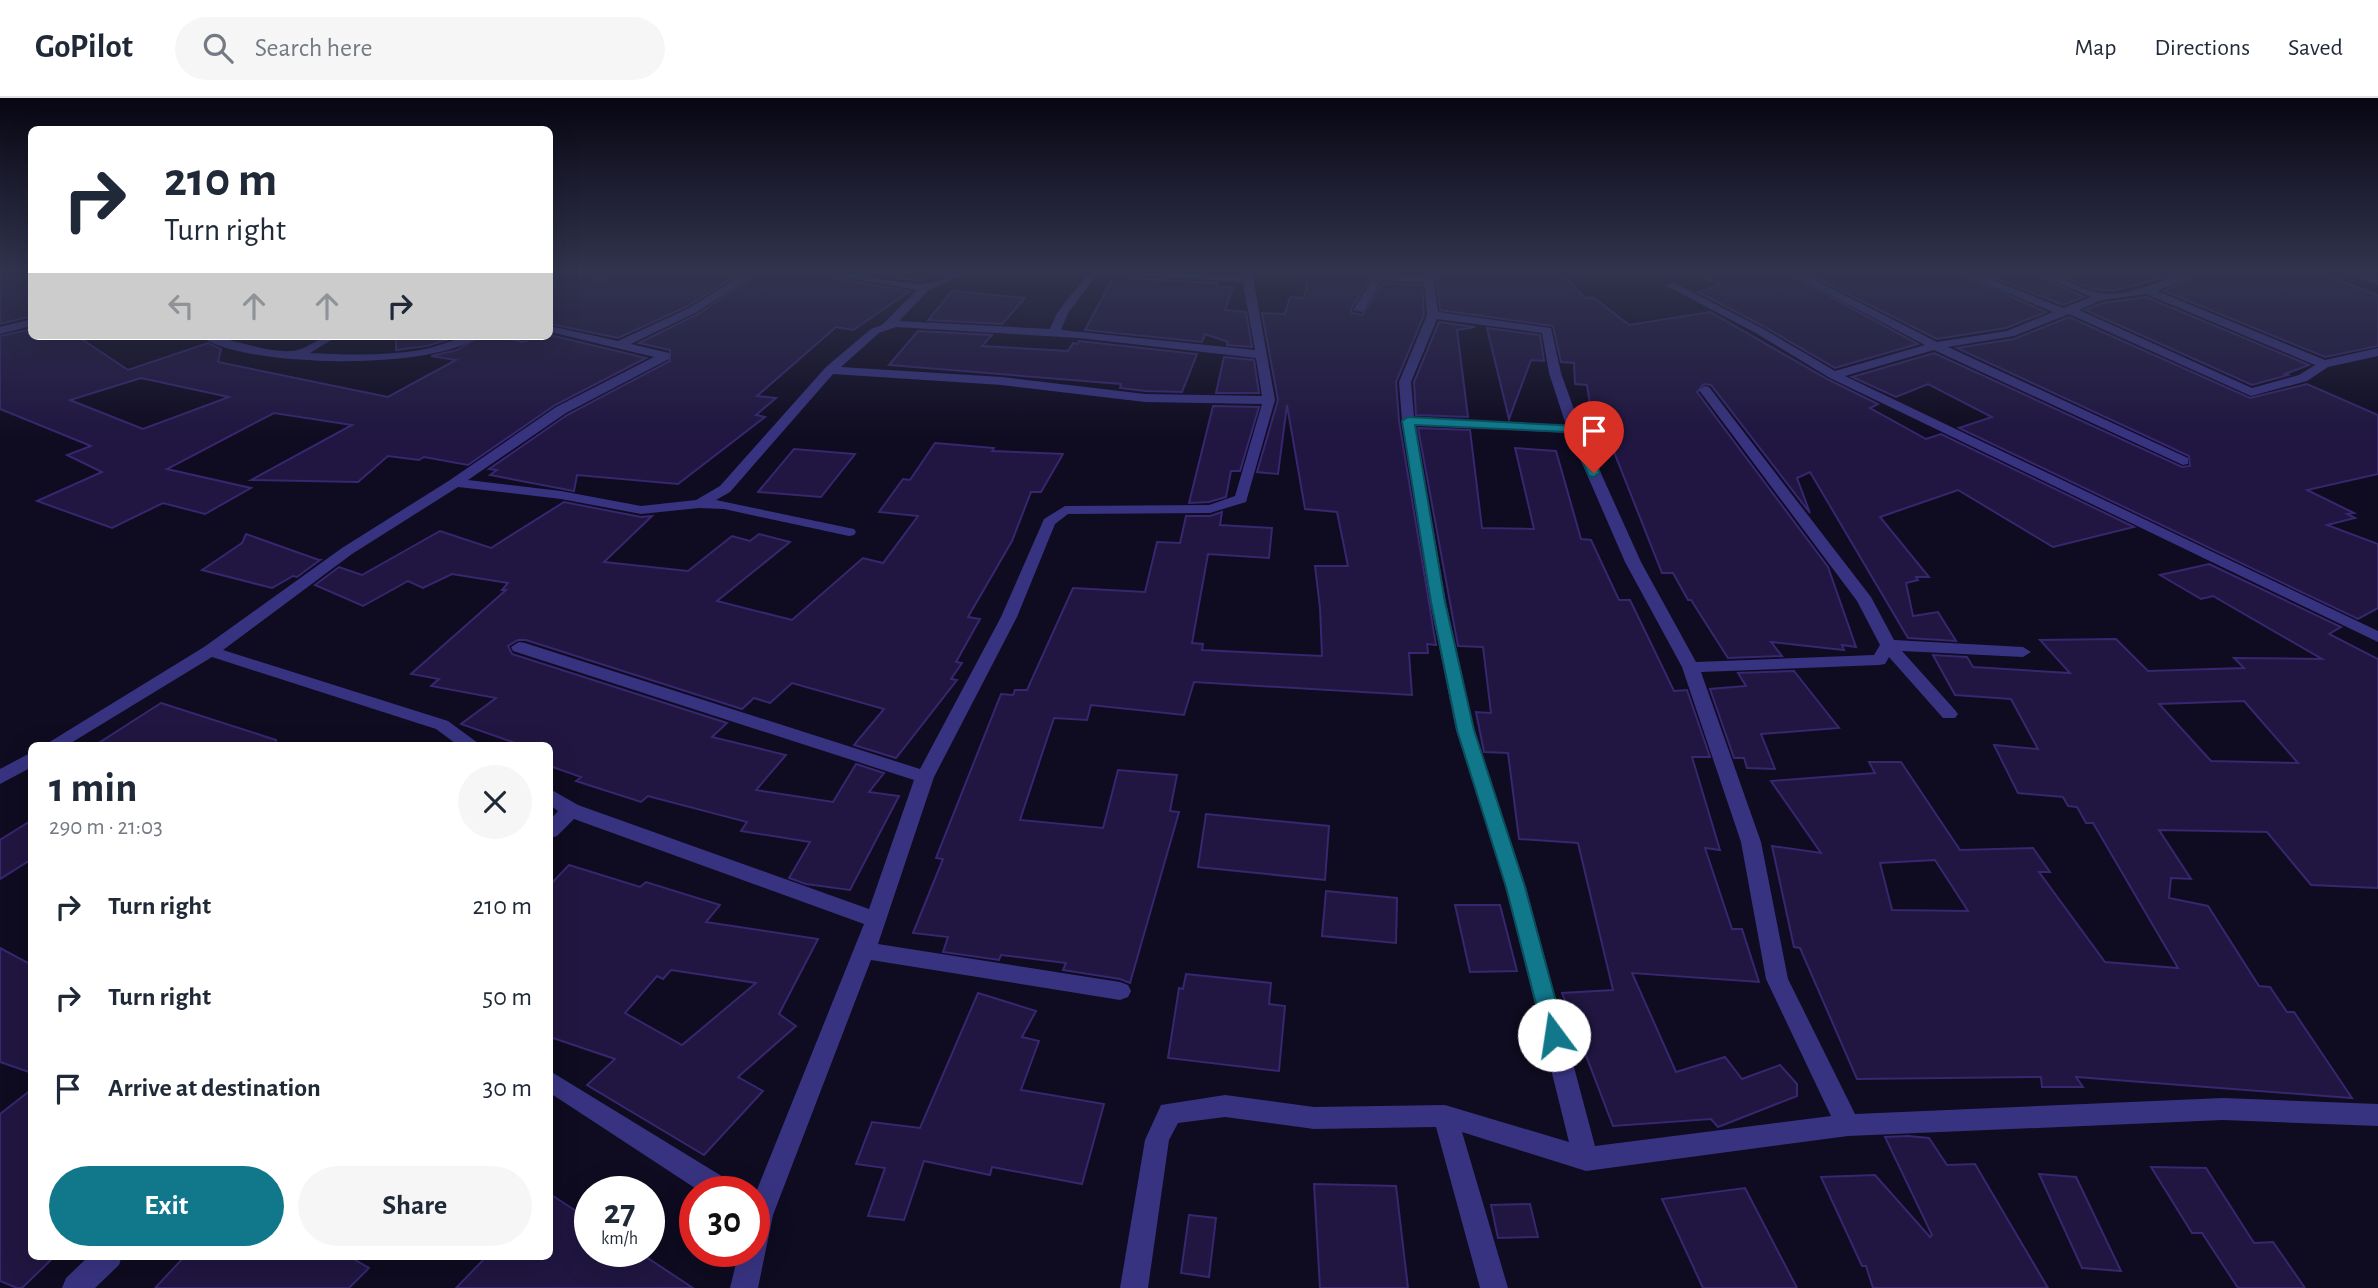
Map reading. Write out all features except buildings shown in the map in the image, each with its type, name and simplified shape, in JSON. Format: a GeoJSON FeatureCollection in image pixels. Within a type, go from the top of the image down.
{"type":"FeatureCollection","features":[{"type":"Feature","properties":{"kind":"street"},"geometry":{"type":"LineString","coordinates":[[618,346],[656,328]]}},
{"type":"Feature","properties":{"kind":"street"},"geometry":{"type":"LineString","coordinates":[[699,504],[725,489],[830,370],[875,331],[885,328]]}},
{"type":"Feature","properties":{"kind":"street"},"geometry":{"type":"LineString","coordinates":[[976,328],[1055,331],[1262,355]]}},
{"type":"Feature","properties":{"kind":"street"},"geometry":{"type":"LineString","coordinates":[[770,1181],[876,920],[925,777],[1009,617],[1049,522],[1065,510],[1210,509],[1241,499],[1269,400],[1257,328]]}},
{"type":"Feature","properties":{"kind":"street"},"geometry":{"type":"LineString","coordinates":[[1428,328],[1405,382],[1408,421],[1438,602],[1465,730],[1516,887],[1586,1159]]}},
{"type":"Feature","properties":{"kind":"street"},"geometry":{"type":"LineString","coordinates":[[1528,328],[1547,330],[1555,373],[1574,429],[1633,562],[1691,667],[1751,842],[1777,979],[1848,1125]]}},
{"type":"Feature","properties":{"kind":"street"},"geometry":{"type":"LineString","coordinates":[[1753,328],[1834,375],[2378,637]]}},
{"type":"Feature","properties":{"kind":"street"},"geometry":{"type":"LineString","coordinates":[[1899,328],[2183,461]]}},
{"type":"Feature","properties":{"kind":"street"},"geometry":{"type":"LineString","coordinates":[[1834,375],[1935,346],[2010,334],[2026,328]]}},
{"type":"Feature","properties":{"kind":"street"},"geometry":{"type":"LineString","coordinates":[[2104,328],[2251,392],[2303,378],[2324,364],[2378,352]]}},
{"type":"Feature","properties":{"kind":"street"},"geometry":{"type":"LineString","coordinates":[[2236,328],[2324,364]]}},
{"type":"Feature","properties":{"kind":"street"},"geometry":{"type":"LineString","coordinates":[[59,742],[210,651],[346,551],[455,483],[561,410],[665,356],[553,330]]}},
{"type":"Feature","properties":{"kind":"street"},"geometry":{"type":"LineString","coordinates":[[216,340],[298,354],[347,358],[385,357],[442,349],[463,340]]}},
{"type":"Feature","properties":{"kind":"street"},"geometry":{"type":"LineString","coordinates":[[298,354],[324,340]]}},
{"type":"Feature","properties":{"kind":"street"},"geometry":{"type":"LineString","coordinates":[[830,370],[1002,381],[1145,398],[1269,400]]}},
{"type":"Feature","properties":{"kind":"street"},"geometry":{"type":"LineString","coordinates":[[1705,390],[1865,600],[1888,645],[1949,714]]}},
{"type":"Feature","properties":{"kind":"street"},"geometry":{"type":"LineString","coordinates":[[1408,421],[1574,429]]}},
{"type":"Feature","properties":{"kind":"street"},"geometry":{"type":"LineString","coordinates":[[455,483],[561,495],[640,510],[699,504],[724,505],[849,532]]}},
{"type":"Feature","properties":{"kind":"street"},"geometry":{"type":"LineString","coordinates":[[1691,667],[1879,660],[1888,645]]}},
{"type":"Feature","properties":{"kind":"street"},"geometry":{"type":"LineString","coordinates":[[1888,645],[2023,652]]}},
{"type":"Feature","properties":{"kind":"street"},"geometry":{"type":"LineString","coordinates":[[519,647],[925,777]]}},
{"type":"Feature","properties":{"kind":"street"},"geometry":{"type":"LineString","coordinates":[[210,651],[442,725],[467,742]]}},
{"type":"Feature","properties":{"kind":"street"},"geometry":{"type":"LineString","coordinates":[[0,778],[28,760]]}},
{"type":"Feature","properties":{"kind":"street"},"geometry":{"type":"LineString","coordinates":[[553,798],[571,810],[876,920]]}},
{"type":"Feature","properties":{"kind":"street"},"geometry":{"type":"LineString","coordinates":[[553,828],[571,810]]}},
{"type":"Feature","properties":{"kind":"street"},"geometry":{"type":"LineString","coordinates":[[864,950],[1120,991]]}},
{"type":"Feature","properties":{"kind":"street"},"geometry":{"type":"LineString","coordinates":[[553,1083],[699,1176]]}},
{"type":"Feature","properties":{"kind":"street"},"geometry":{"type":"LineString","coordinates":[[1134,1288],[1157,1140],[1170,1113],[1225,1106],[1314,1118],[1445,1116],[1586,1159],[1848,1125],[2223,1109],[2378,1115]]}},
{"type":"Feature","properties":{"kind":"street"},"geometry":{"type":"LineString","coordinates":[[1445,1116],[1494,1288]]}},
{"type":"Feature","properties":{"kind":"street"},"geometry":{"type":"LineString","coordinates":[[76,1288],[105,1260]]}},
{"type":"Feature","properties":{"kind":"street"},"geometry":{"type":"LineString","coordinates":[[744,1288],[749,1267]]}},
{"type":"Feature","properties":{"kind":"route"},"geometry":{"type":"LineString","coordinates":[[1554,1035],[1516,887],[1465,730],[1438,602],[1408,421],[1574,429],[1594,473]]}}]}
